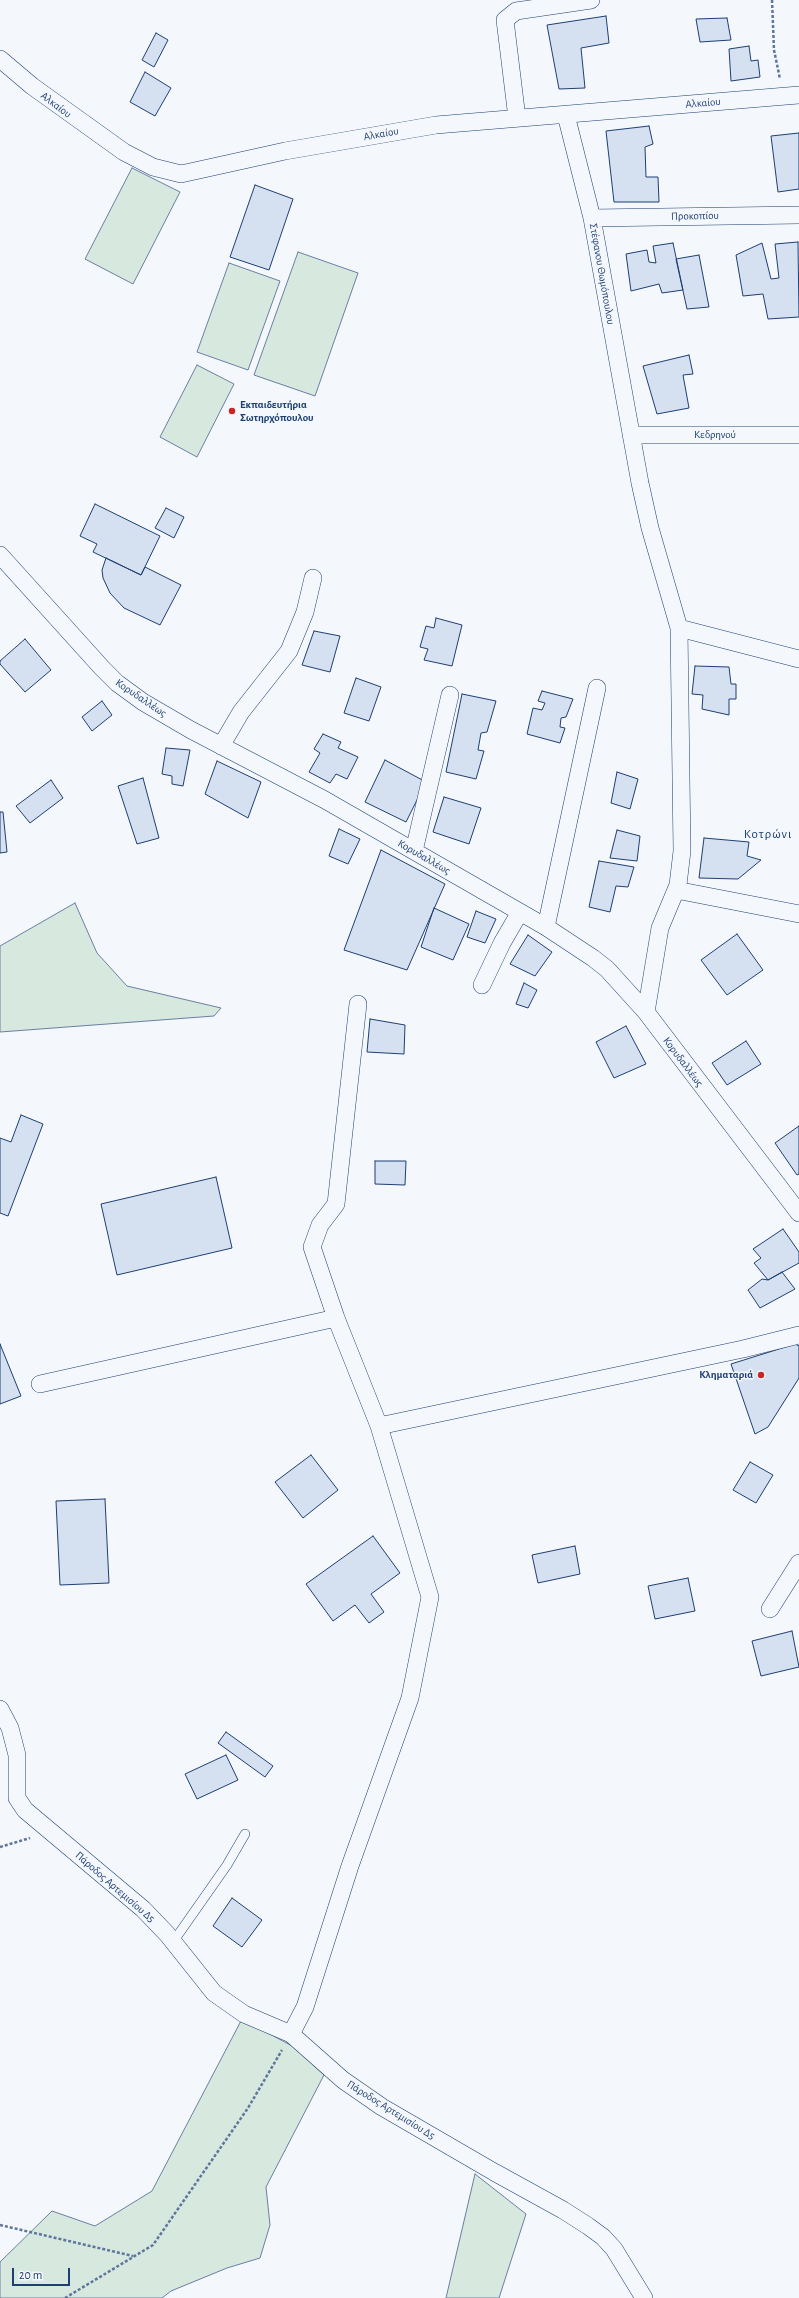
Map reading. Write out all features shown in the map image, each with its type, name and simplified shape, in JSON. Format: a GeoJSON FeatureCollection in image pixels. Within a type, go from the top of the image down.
{"type":"FeatureCollection","features":[{"type":"Feature","properties":{"kind":"street"},"geometry":{"type":"LineString","coordinates":[[517,118],[505,20],[516,11],[591,0]]}},
{"type":"Feature","properties":{"kind":"street","name":"Αλκαίου"},"geometry":{"type":"LineString","coordinates":[[0,59],[32,86],[124,152],[152,167],[181,174],[285,151],[412,128],[792,96]]}},
{"type":"Feature","properties":{"kind":"street","name":"Στέφανου Θωμόπουλου"},"geometry":{"type":"LineString","coordinates":[[566,115],[592,218],[631,435],[649,522],[679,628],[682,851],[676,890],[660,928],[646,1012]]}},
{"type":"Feature","properties":{"kind":"street","name":"Προκοπίου"},"geometry":{"type":"LineString","coordinates":[[592,218],[799,215]]}},
{"type":"Feature","properties":{"kind":"street","name":"Κεδρηνού"},"geometry":{"type":"LineString","coordinates":[[631,435],[799,436]]}},
{"type":"Feature","properties":{"kind":"street","name":"Κορυδαλλέως"},"geometry":{"type":"LineString","coordinates":[[0,555],[89,655],[117,683],[160,712],[221,746],[325,800],[546,927],[578,946],[607,969],[646,1012],[799,1213]]}},
{"type":"Feature","properties":{"kind":"street"},"geometry":{"type":"LineString","coordinates":[[221,746],[244,708],[289,651],[305,612],[313,578]]}},
{"type":"Feature","properties":{"kind":"street"},"geometry":{"type":"LineString","coordinates":[[679,628],[799,659]]}},
{"type":"Feature","properties":{"kind":"street"},"geometry":{"type":"LineString","coordinates":[[546,927],[597,688]]}},
{"type":"Feature","properties":{"kind":"street"},"geometry":{"type":"LineString","coordinates":[[414,851],[450,695]]}},
{"type":"Feature","properties":{"kind":"street"},"geometry":{"type":"LineString","coordinates":[[676,890],[799,914]]}},
{"type":"Feature","properties":{"kind":"street"},"geometry":{"type":"LineString","coordinates":[[482,985],[502,943],[520,912]]}},
{"type":"Feature","properties":{"kind":"street"},"geometry":{"type":"LineString","coordinates":[[291,2034],[305,2007],[350,1866],[410,1698],[430,1597],[379,1426],[336,1318],[312,1247],[320,1226],[336,1204],[358,1004]]}},
{"type":"Feature","properties":{"kind":"street"},"geometry":{"type":"LineString","coordinates":[[40,1384],[336,1318]]}},
{"type":"Feature","properties":{"kind":"street"},"geometry":{"type":"LineString","coordinates":[[379,1426],[721,1354],[799,1335]]}},
{"type":"Feature","properties":{"kind":"street"},"geometry":{"type":"LineString","coordinates":[[770,1609],[799,1563]]}},
{"type":"Feature","properties":{"kind":"street","name":"Πάροδος Αρτεμισίου Δ5"},"geometry":{"type":"LineString","coordinates":[[0,1709],[10,1728],[17,1755],[17,1798],[24,1810],[143,1910],[173,1942],[214,1993],[244,2014],[291,2034],[343,2080],[382,2107],[511,2182],[558,2207],[588,2226],[603,2237],[614,2249],[644,2298]]}},
{"type":"Feature","properties":{"kind":"lane"},"geometry":{"type":"LineString","coordinates":[[173,1942],[227,1865],[245,1834]]}},
{"type":"Feature","properties":{"kind":"path"},"geometry":{"type":"LineString","coordinates":[[772,0],[774,50],[792,96]]}},
{"type":"Feature","properties":{"kind":"path"},"geometry":{"type":"LineString","coordinates":[[0,1847],[49,1831]]}},
{"type":"Feature","properties":{"kind":"path"},"geometry":{"type":"LineString","coordinates":[[65,2298],[153,2245],[248,2108],[291,2034]]}},
{"type":"Feature","properties":{"kind":"path"},"geometry":{"type":"LineString","coordinates":[[0,2224],[133,2256]]}},
{"type":"Feature","properties":{"kind":"shaded area"},"geometry":{"type":"Polygon","coordinates":[[[132,168],[180,192],[133,284],[85,259],[132,168]]]}},
{"type":"Feature","properties":{"kind":"shaded area"},"geometry":{"type":"Polygon","coordinates":[[[298,252],[358,273],[315,396],[254,375],[298,252]]]}},
{"type":"Feature","properties":{"kind":"shaded area"},"geometry":{"type":"Polygon","coordinates":[[[229,263],[280,281],[248,370],[197,352],[229,263]]]}},
{"type":"Feature","properties":{"kind":"shaded area"},"geometry":{"type":"Polygon","coordinates":[[[197,365],[234,384],[197,457],[160,437],[197,365]]]}},
{"type":"Feature","properties":{"kind":"shaded area"},"geometry":{"type":"Polygon","coordinates":[[[75,903],[97,953],[127,986],[221,1008],[214,1016],[0,1032],[0,946],[75,903]]]}},
{"type":"Feature","properties":{"kind":"shaded area"},"geometry":{"type":"Polygon","coordinates":[[[242,2019],[294,2047],[324,2075],[266,2187],[270,2225],[260,2258],[227,2268],[171,2291],[162,2298],[0,2298],[0,2262],[52,2211],[95,2226],[152,2191],[242,2019]]]}},
{"type":"Feature","properties":{"kind":"shaded area"},"geometry":{"type":"Polygon","coordinates":[[[475,2174],[526,2214],[499,2298],[446,2298],[475,2174]]]}},
{"type":"Feature","properties":{"kind":"building"},"geometry":{"type":"Polygon","coordinates":[[[606,16],[609,43],[581,48],[585,88],[559,89],[547,25],[606,16]]]}},
{"type":"Feature","properties":{"kind":"building"},"geometry":{"type":"Polygon","coordinates":[[[727,18],[731,40],[700,42],[696,19],[727,18]]]}},
{"type":"Feature","properties":{"kind":"building"},"geometry":{"type":"Polygon","coordinates":[[[156,33],[168,40],[154,67],[142,60],[156,33]]]}},
{"type":"Feature","properties":{"kind":"building"},"geometry":{"type":"Polygon","coordinates":[[[749,46],[751,61],[758,60],[760,77],[731,81],[729,49],[749,46]]]}},
{"type":"Feature","properties":{"kind":"building"},"geometry":{"type":"Polygon","coordinates":[[[145,72],[171,88],[155,116],[130,102],[145,72]]]}},
{"type":"Feature","properties":{"kind":"building"},"geometry":{"type":"Polygon","coordinates":[[[649,126],[653,144],[645,147],[646,177],[658,177],[659,202],[614,202],[606,131],[649,126]]]}},
{"type":"Feature","properties":{"kind":"building"},"geometry":{"type":"Polygon","coordinates":[[[799,133],[799,189],[778,192],[771,136],[799,133]]]}},
{"type":"Feature","properties":{"kind":"building"},"geometry":{"type":"Polygon","coordinates":[[[255,185],[293,199],[269,270],[230,257],[255,185]]]}},
{"type":"Feature","properties":{"kind":"building"},"geometry":{"type":"Polygon","coordinates":[[[798,242],[799,317],[768,319],[763,294],[743,296],[736,255],[762,243],[771,279],[779,278],[775,244],[798,242]]]}},
{"type":"Feature","properties":{"kind":"building"},"geometry":{"type":"Polygon","coordinates":[[[673,243],[683,290],[662,293],[659,284],[631,291],[626,254],[647,250],[649,262],[656,263],[653,246],[673,243]]]}},
{"type":"Feature","properties":{"kind":"building"},"geometry":{"type":"Polygon","coordinates":[[[699,255],[709,307],[687,309],[676,259],[699,255]]]}},
{"type":"Feature","properties":{"kind":"building"},"geometry":{"type":"Polygon","coordinates":[[[689,355],[693,374],[683,375],[689,408],[657,414],[643,366],[689,355]]]}},
{"type":"Feature","properties":{"kind":"building"},"geometry":{"type":"Polygon","coordinates":[[[95,504],[160,536],[141,575],[93,552],[97,544],[80,536],[95,504]]]}},
{"type":"Feature","properties":{"kind":"building"},"geometry":{"type":"Polygon","coordinates":[[[166,508],[184,517],[174,538],[155,528],[166,508]]]}},
{"type":"Feature","properties":{"kind":"building"},"geometry":{"type":"Polygon","coordinates":[[[106,558],[141,575],[145,567],[181,585],[160,625],[124,608],[110,593],[103,578],[102,570],[106,558]]]}},
{"type":"Feature","properties":{"kind":"building"},"geometry":{"type":"Polygon","coordinates":[[[436,618],[462,625],[452,666],[424,660],[428,649],[420,647],[426,626],[434,628],[436,618]]]}},
{"type":"Feature","properties":{"kind":"building"},"geometry":{"type":"Polygon","coordinates":[[[314,631],[340,636],[330,672],[302,665],[314,631]]]}},
{"type":"Feature","properties":{"kind":"building"},"geometry":{"type":"Polygon","coordinates":[[[25,639],[51,670],[25,692],[0,664],[0,661],[25,639]]]}},
{"type":"Feature","properties":{"kind":"building"},"geometry":{"type":"Polygon","coordinates":[[[695,666],[729,667],[731,684],[736,684],[736,699],[729,699],[729,715],[702,709],[703,695],[692,694],[695,666]]]}},
{"type":"Feature","properties":{"kind":"building"},"geometry":{"type":"Polygon","coordinates":[[[356,678],[381,687],[369,721],[344,713],[356,678]]]}},
{"type":"Feature","properties":{"kind":"building"},"geometry":{"type":"Polygon","coordinates":[[[542,691],[573,699],[566,717],[561,718],[560,727],[565,728],[560,743],[527,734],[533,708],[542,710],[545,703],[538,701],[542,691]]]}},
{"type":"Feature","properties":{"kind":"building"},"geometry":{"type":"Polygon","coordinates":[[[462,694],[496,701],[487,732],[481,733],[478,750],[484,751],[476,779],[446,772],[462,694]]]}},
{"type":"Feature","properties":{"kind":"building"},"geometry":{"type":"Polygon","coordinates":[[[102,701],[112,715],[92,731],[82,717],[102,701]]]}},
{"type":"Feature","properties":{"kind":"building"},"geometry":{"type":"Polygon","coordinates":[[[323,734],[341,742],[338,748],[358,757],[347,779],[336,774],[330,783],[309,772],[320,753],[314,749],[323,734]]]}},
{"type":"Feature","properties":{"kind":"building"},"geometry":{"type":"Polygon","coordinates":[[[166,748],[190,750],[183,786],[172,784],[172,776],[162,774],[166,748]]]}},
{"type":"Feature","properties":{"kind":"building"},"geometry":{"type":"Polygon","coordinates":[[[385,760],[426,782],[406,822],[365,802],[385,760]]]}},
{"type":"Feature","properties":{"kind":"building"},"geometry":{"type":"Polygon","coordinates":[[[217,761],[261,782],[248,818],[205,794],[217,761]]]}},
{"type":"Feature","properties":{"kind":"building"},"geometry":{"type":"Polygon","coordinates":[[[617,772],[638,779],[630,809],[611,803],[617,772]]]}},
{"type":"Feature","properties":{"kind":"building"},"geometry":{"type":"Polygon","coordinates":[[[143,778],[159,838],[137,844],[118,786],[143,778]]]}},
{"type":"Feature","properties":{"kind":"building"},"geometry":{"type":"Polygon","coordinates":[[[51,780],[63,798],[30,823],[16,806],[51,780]]]}},
{"type":"Feature","properties":{"kind":"building"},"geometry":{"type":"Polygon","coordinates":[[[444,797],[481,808],[469,844],[433,832],[444,797]]]}},
{"type":"Feature","properties":{"kind":"building"},"geometry":{"type":"Polygon","coordinates":[[[0,812],[3,812],[7,852],[0,853],[0,812]]]}},
{"type":"Feature","properties":{"kind":"building"},"geometry":{"type":"Polygon","coordinates":[[[339,829],[360,839],[348,864],[329,856],[339,829]]]}},
{"type":"Feature","properties":{"kind":"building"},"geometry":{"type":"Polygon","coordinates":[[[617,830],[640,836],[637,861],[610,858],[617,830]]]}},
{"type":"Feature","properties":{"kind":"building"},"geometry":{"type":"Polygon","coordinates":[[[704,838],[749,842],[747,856],[761,860],[738,879],[699,878],[704,838]]]}},
{"type":"Feature","properties":{"kind":"building"},"geometry":{"type":"Polygon","coordinates":[[[381,850],[445,884],[407,970],[344,950],[381,850]]]}},
{"type":"Feature","properties":{"kind":"building"},"geometry":{"type":"Polygon","coordinates":[[[599,861],[634,867],[628,887],[616,886],[610,912],[589,907],[599,861]]]}},
{"type":"Feature","properties":{"kind":"building"},"geometry":{"type":"Polygon","coordinates":[[[434,908],[469,924],[453,960],[421,947],[434,908]]]}},
{"type":"Feature","properties":{"kind":"building"},"geometry":{"type":"Polygon","coordinates":[[[476,911],[496,919],[485,943],[467,937],[476,911]]]}},
{"type":"Feature","properties":{"kind":"building"},"geometry":{"type":"Polygon","coordinates":[[[737,934],[763,970],[727,995],[701,960],[737,934]]]}},
{"type":"Feature","properties":{"kind":"building"},"geometry":{"type":"Polygon","coordinates":[[[528,935],[552,952],[535,976],[510,964],[528,935]]]}},
{"type":"Feature","properties":{"kind":"building"},"geometry":{"type":"Polygon","coordinates":[[[524,983],[537,990],[528,1008],[516,1004],[524,983]]]}},
{"type":"Feature","properties":{"kind":"building"},"geometry":{"type":"Polygon","coordinates":[[[370,1019],[405,1025],[404,1054],[367,1052],[370,1019]]]}},
{"type":"Feature","properties":{"kind":"building"},"geometry":{"type":"Polygon","coordinates":[[[626,1026],[646,1064],[614,1078],[596,1042],[626,1026]]]}},
{"type":"Feature","properties":{"kind":"building"},"geometry":{"type":"Polygon","coordinates":[[[746,1041],[761,1064],[727,1085],[712,1063],[746,1041]]]}},
{"type":"Feature","properties":{"kind":"building"},"geometry":{"type":"Polygon","coordinates":[[[21,1115],[43,1124],[8,1216],[0,1213],[0,1138],[11,1142],[21,1115]]]}},
{"type":"Feature","properties":{"kind":"building"},"geometry":{"type":"Polygon","coordinates":[[[799,1126],[799,1174],[797,1175],[775,1143],[799,1126]]]}},
{"type":"Feature","properties":{"kind":"building"},"geometry":{"type":"Polygon","coordinates":[[[375,1161],[406,1161],[405,1185],[375,1184],[375,1161]]]}},
{"type":"Feature","properties":{"kind":"building"},"geometry":{"type":"Polygon","coordinates":[[[216,1177],[232,1248],[117,1275],[101,1204],[216,1177]]]}},
{"type":"Feature","properties":{"kind":"building"},"geometry":{"type":"Polygon","coordinates":[[[783,1229],[799,1252],[799,1263],[768,1280],[754,1263],[761,1258],[753,1249],[783,1229]]]}},
{"type":"Feature","properties":{"kind":"building"},"geometry":{"type":"Polygon","coordinates":[[[782,1272],[795,1289],[760,1308],[748,1290],[762,1279],[768,1280],[782,1272]]]}},
{"type":"Feature","properties":{"kind":"building"},"geometry":{"type":"Polygon","coordinates":[[[0,1344],[21,1396],[0,1404],[0,1344]]]}},
{"type":"Feature","properties":{"kind":"building"},"geometry":{"type":"Polygon","coordinates":[[[795,1344],[799,1346],[799,1378],[768,1427],[755,1434],[731,1364],[795,1344]]]}},
{"type":"Feature","properties":{"kind":"building"},"geometry":{"type":"Polygon","coordinates":[[[311,1455],[338,1490],[303,1518],[275,1482],[311,1455]]]}},
{"type":"Feature","properties":{"kind":"building"},"geometry":{"type":"Polygon","coordinates":[[[750,1462],[773,1475],[756,1503],[733,1490],[750,1462]]]}},
{"type":"Feature","properties":{"kind":"building"},"geometry":{"type":"Polygon","coordinates":[[[105,1499],[109,1583],[60,1585],[56,1501],[105,1499]]]}},
{"type":"Feature","properties":{"kind":"building"},"geometry":{"type":"Polygon","coordinates":[[[373,1536],[400,1573],[371,1594],[384,1612],[369,1623],[355,1605],[333,1621],[306,1584],[373,1536]]]}},
{"type":"Feature","properties":{"kind":"building"},"geometry":{"type":"Polygon","coordinates":[[[575,1546],[580,1574],[538,1583],[532,1555],[575,1546]]]}},
{"type":"Feature","properties":{"kind":"building"},"geometry":{"type":"Polygon","coordinates":[[[688,1578],[695,1611],[655,1619],[648,1586],[688,1578]]]}},
{"type":"Feature","properties":{"kind":"building"},"geometry":{"type":"Polygon","coordinates":[[[792,1631],[799,1667],[761,1676],[752,1641],[792,1631]]]}},
{"type":"Feature","properties":{"kind":"building"},"geometry":{"type":"Polygon","coordinates":[[[226,1732],[273,1766],[265,1777],[218,1743],[226,1732]]]}},
{"type":"Feature","properties":{"kind":"building"},"geometry":{"type":"Polygon","coordinates":[[[226,1755],[238,1780],[197,1799],[185,1774],[226,1755]]]}},
{"type":"Feature","properties":{"kind":"building"},"geometry":{"type":"Polygon","coordinates":[[[232,1898],[262,1920],[242,1947],[213,1926],[232,1898]]]}},
{"type":"Feature","properties":{"kind":"place","name":"Εκπαιδευτήρια Σωτηρχόπουλου"},"geometry":{"type":"Point","coordinates":[232,411]}},
{"type":"Feature","properties":{"kind":"place","name":"Κληματαριά"},"geometry":{"type":"Point","coordinates":[761,1375]}},
{"type":"Feature","properties":{"kind":"district","name":"Κοτρώνι"},"geometry":{"type":"Point","coordinates":[768,834]}}]}
